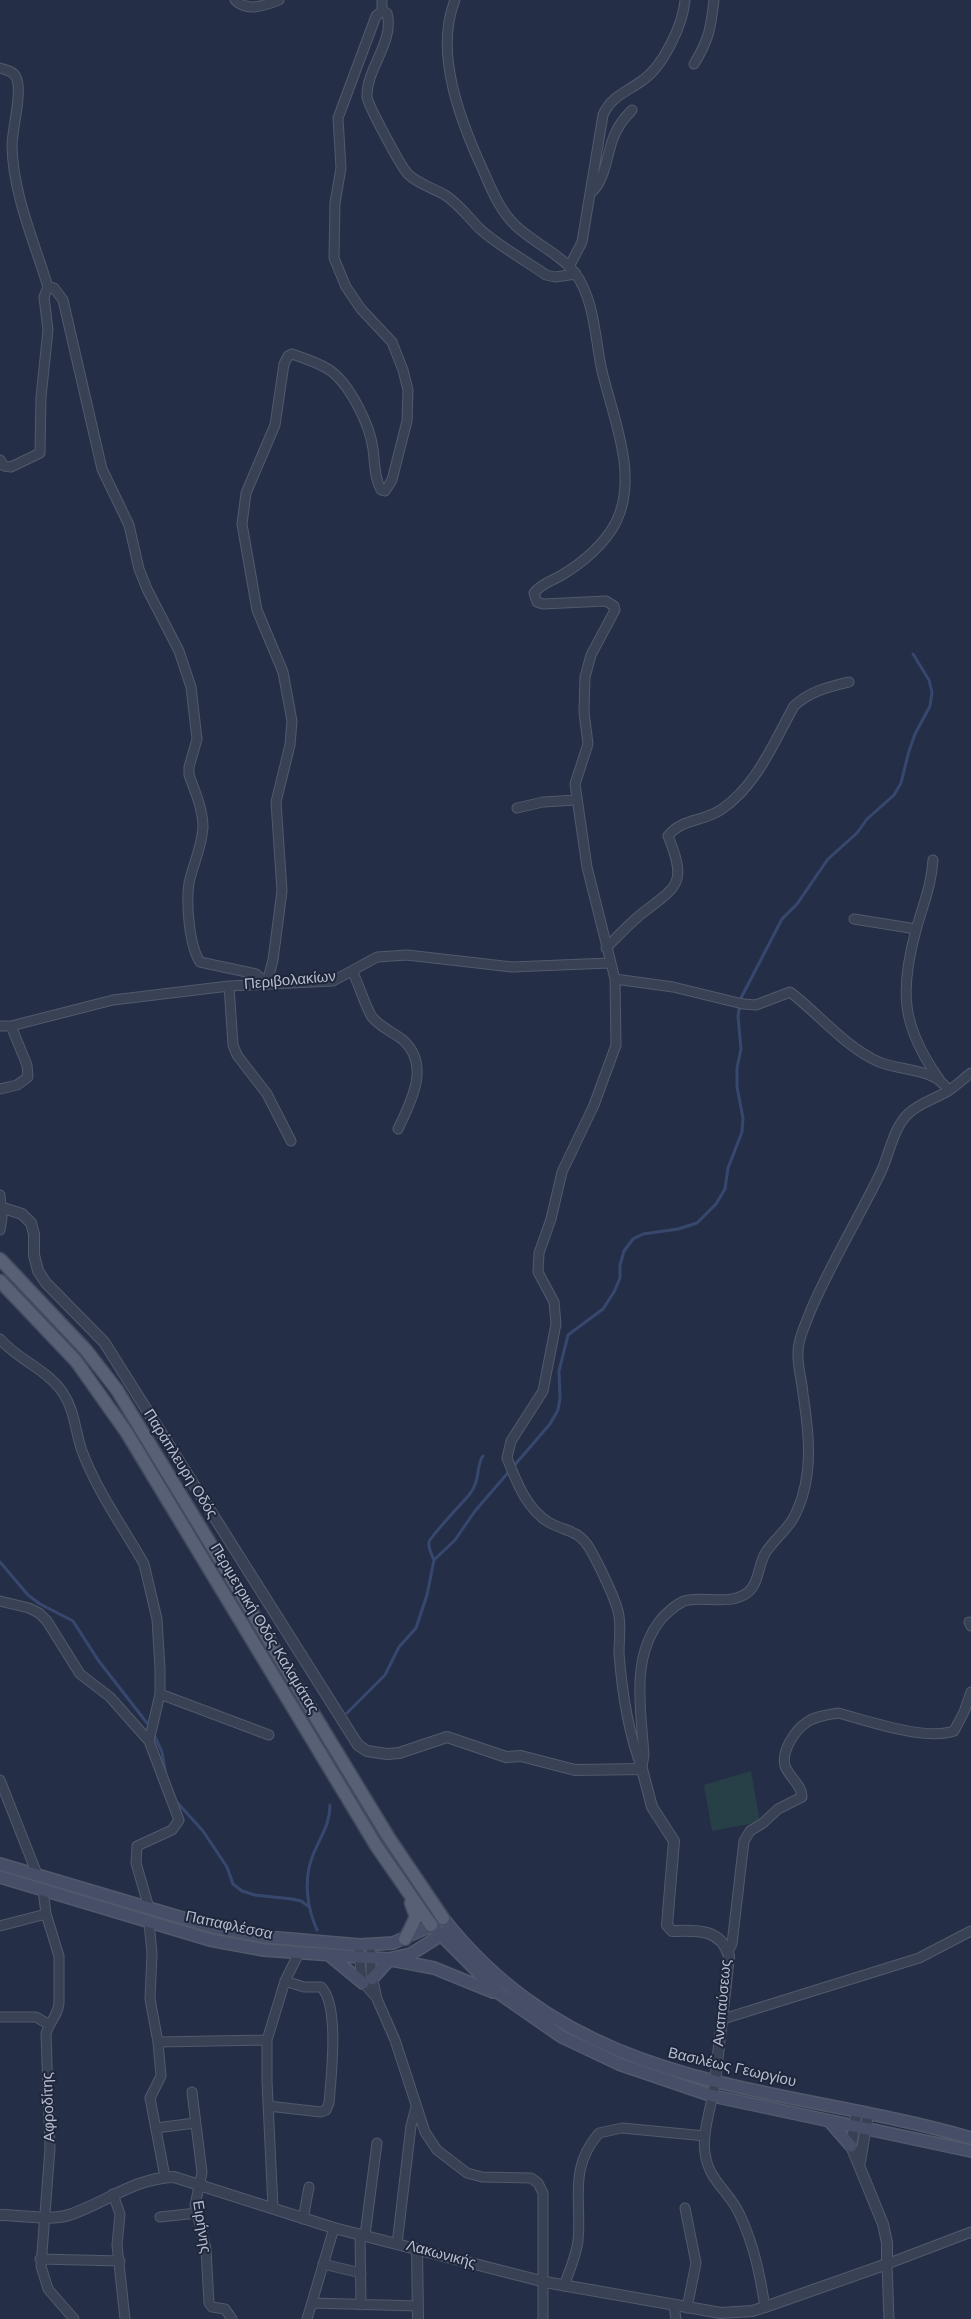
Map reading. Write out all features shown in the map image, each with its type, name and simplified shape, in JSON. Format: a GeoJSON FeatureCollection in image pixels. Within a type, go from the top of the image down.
{"type":"FeatureCollection","features":[{"type":"Feature","properties":{"kind":"main road","name":"Περιμετρική Οδός Καλαμάτας"},"geometry":{"type":"LineString","coordinates":[[0,1259],[80,1343],[117,1390],[389,1838],[443,1918]]}},
{"type":"Feature","properties":{"kind":"main road","name":"Περιμετρική Οδός Καλαμάτας"},"geometry":{"type":"LineString","coordinates":[[0,1281],[76,1361],[127,1433],[406,1892],[441,1936],[500,1994]]}},
{"type":"Feature","properties":{"kind":"main road","name":"Παπαφλέσσα"},"geometry":{"type":"LineString","coordinates":[[0,1864],[213,1927],[250,1936],[365,1951],[389,1959],[411,1954],[451,1928]]}},
{"type":"Feature","properties":{"kind":"main road","name":"Παπαφλέσσα"},"geometry":{"type":"LineString","coordinates":[[0,1877],[149,1922],[247,1948],[329,1954],[365,1951],[405,1939],[443,1918]]}},
{"type":"Feature","properties":{"kind":"main road"},"geometry":{"type":"LineString","coordinates":[[405,1939],[416,1917],[406,1892]]}},
{"type":"Feature","properties":{"kind":"main road","name":"Βασιλέως Γεωργίου"},"geometry":{"type":"LineString","coordinates":[[443,1918],[474,1954],[536,2007],[573,2030],[627,2055],[715,2082],[863,2112],[971,2138]]}},
{"type":"Feature","properties":{"kind":"main road"},"geometry":{"type":"LineString","coordinates":[[329,1954],[368,1981],[389,1959],[434,1968],[500,1994]]}},
{"type":"Feature","properties":{"kind":"main road","name":"Βασιλέως Γεωργίου"},"geometry":{"type":"LineString","coordinates":[[500,1994],[562,2037],[594,2054],[650,2076],[713,2096],[971,2150]]}},
{"type":"Feature","properties":{"kind":"main road"},"geometry":{"type":"LineString","coordinates":[[828,2121],[840,2131],[851,2146]]}},
{"type":"Feature","properties":{"kind":"street"},"geometry":{"type":"LineString","coordinates":[[235,0],[240,5],[251,8],[279,0]]}},
{"type":"Feature","properties":{"kind":"street"},"geometry":{"type":"LineString","coordinates":[[382,0],[382,11]]}},
{"type":"Feature","properties":{"kind":"street"},"geometry":{"type":"LineString","coordinates":[[455,0],[450,23],[449,53],[452,85],[463,128],[495,197],[505,213],[516,226],[572,271],[585,294],[602,371],[621,439],[625,485],[624,500],[616,523],[600,544],[576,566],[544,583],[534,593],[537,602],[543,604],[606,601],[614,606],[615,610],[591,656],[585,677],[584,712],[588,744],[575,784],[587,867],[614,979],[616,1045],[594,1105],[562,1172],[555,1207],[538,1253],[538,1272],[554,1302],[556,1312],[546,1381],[530,1414],[508,1449],[509,1464],[533,1509],[551,1523],[568,1528],[582,1537],[590,1549],[619,1614],[619,1652],[626,1708],[633,1745],[642,1769]]}},
{"type":"Feature","properties":{"kind":"street"},"geometry":{"type":"LineString","coordinates":[[382,11],[388,13],[389,20],[383,46],[369,83],[367,98],[400,164],[409,176],[445,195],[462,208],[481,230],[546,275],[555,278],[572,271],[582,242],[603,115],[606,107],[613,99],[643,80],[654,70],[681,20],[685,0]]}},
{"type":"Feature","properties":{"kind":"street"},"geometry":{"type":"LineString","coordinates":[[694,64],[706,45],[711,30],[714,0]]}},
{"type":"Feature","properties":{"kind":"street"},"geometry":{"type":"LineString","coordinates":[[48,287],[54,288],[63,300],[102,469],[129,525],[139,570],[146,590],[179,651],[192,687],[197,739],[189,767],[189,775],[203,825],[201,844],[189,890],[193,949],[200,962],[256,974],[267,983],[273,960],[282,891],[276,802],[290,745],[292,721],[283,672],[257,610],[242,524],[242,508],[275,425],[284,364],[288,356],[292,354],[329,370],[351,394],[367,428],[373,447],[377,482],[381,490],[385,491],[392,480],[407,422],[408,390],[403,370],[392,342],[361,309],[346,287],[334,258],[335,202],[340,168],[338,118],[376,16],[382,11]]}},
{"type":"Feature","properties":{"kind":"street"},"geometry":{"type":"LineString","coordinates":[[0,68],[9,70],[16,78],[18,88],[12,144],[16,184],[48,287],[44,297],[48,330],[41,397],[40,453],[11,467],[4,466],[0,460]]}},
{"type":"Feature","properties":{"kind":"street"},"geometry":{"type":"LineString","coordinates":[[591,193],[600,179],[614,134],[632,110]]}},
{"type":"Feature","properties":{"kind":"street"},"geometry":{"type":"LineString","coordinates":[[606,948],[640,916],[665,898],[676,884],[678,861],[668,836],[675,828],[685,822],[710,817],[737,798],[766,758],[794,706],[800,700],[818,690],[849,682]]}},
{"type":"Feature","properties":{"kind":"street"},"geometry":{"type":"LineString","coordinates":[[518,808],[543,802],[576,800]]}},
{"type":"Feature","properties":{"kind":"street"},"geometry":{"type":"LineString","coordinates":[[933,860],[931,883],[916,929],[905,997],[907,1016],[918,1046],[948,1090]]}},
{"type":"Feature","properties":{"kind":"street"},"geometry":{"type":"LineString","coordinates":[[854,919],[916,929]]}},
{"type":"Feature","properties":{"kind":"street","name":"Περιβολακίων"},"geometry":{"type":"LineString","coordinates":[[0,1026],[11,1026],[113,1000],[229,986],[333,980],[377,957],[407,955],[512,967],[609,963]]}},
{"type":"Feature","properties":{"kind":"street"},"geometry":{"type":"LineString","coordinates":[[352,971],[372,1017],[409,1046],[415,1058],[417,1069],[416,1088],[398,1129]]}},
{"type":"Feature","properties":{"kind":"street"},"geometry":{"type":"LineString","coordinates":[[614,979],[673,987],[739,1004],[756,1005],[790,992],[859,1050],[879,1062],[939,1079]]}},
{"type":"Feature","properties":{"kind":"street"},"geometry":{"type":"LineString","coordinates":[[229,986],[233,1045],[237,1055],[266,1094],[291,1141]]}},
{"type":"Feature","properties":{"kind":"street"},"geometry":{"type":"LineString","coordinates":[[0,1089],[17,1085],[28,1077],[27,1066],[11,1026]]}},
{"type":"Feature","properties":{"kind":"street"},"geometry":{"type":"LineString","coordinates":[[642,1769],[644,1755],[640,1680],[642,1660],[653,1629],[668,1611],[691,1599],[722,1600],[749,1592],[756,1580],[757,1570],[765,1553],[795,1516],[804,1496],[809,1454],[808,1423],[798,1356],[804,1328],[820,1288],[880,1174],[902,1122],[908,1114],[922,1104],[948,1090],[971,1073]]}},
{"type":"Feature","properties":{"kind":"street"},"geometry":{"type":"LineString","coordinates":[[0,1195],[0,1230]]}},
{"type":"Feature","properties":{"kind":"street","name":"Παράπλευρη Οδός"},"geometry":{"type":"LineString","coordinates":[[1,1208],[22,1214],[31,1223],[34,1234],[34,1255],[38,1271],[46,1283],[82,1317],[104,1342],[358,1744],[367,1751],[387,1754],[399,1753],[447,1737],[506,1757],[521,1756],[575,1770],[642,1769]]}},
{"type":"Feature","properties":{"kind":"street"},"geometry":{"type":"LineString","coordinates":[[0,1339],[47,1375],[63,1393],[72,1409],[82,1450],[90,1468],[144,1564],[157,1619],[160,1694],[149,1741]]}},
{"type":"Feature","properties":{"kind":"street"},"geometry":{"type":"LineString","coordinates":[[0,1601],[29,1608],[47,1621],[80,1674],[110,1697],[149,1741],[179,1820],[172,1830],[137,1846],[136,1863],[149,1908]]}},
{"type":"Feature","properties":{"kind":"street"},"geometry":{"type":"LineString","coordinates":[[728,1951],[732,1944],[744,1841],[750,1830],[763,1823],[778,1809],[802,1797],[802,1792],[785,1766],[786,1752],[791,1738],[807,1722],[823,1715],[838,1713],[927,1735],[946,1734],[954,1731],[964,1712],[971,1692]]}},
{"type":"Feature","properties":{"kind":"street"},"geometry":{"type":"LineString","coordinates":[[160,1694],[270,1735]]}},
{"type":"Feature","properties":{"kind":"street","name":"Αναπαύσεως"},"geometry":{"type":"LineString","coordinates":[[642,1769],[650,1803],[674,1841],[667,1925],[672,1931],[708,1932],[716,1936],[728,1951],[729,1966],[723,2019],[704,2152],[712,2177],[734,2203],[754,2253],[766,2307]]}},
{"type":"Feature","properties":{"kind":"street"},"geometry":{"type":"LineString","coordinates":[[0,1780],[37,1874]]}},
{"type":"Feature","properties":{"kind":"street","name":"Αφροδίτης"},"geometry":{"type":"LineString","coordinates":[[43,1890],[46,1914],[59,1956],[58,2011],[48,2024],[46,2044],[50,2148],[46,2216],[40,2259],[42,2274],[48,2289],[74,2319]]}},
{"type":"Feature","properties":{"kind":"street"},"geometry":{"type":"LineString","coordinates":[[0,1926],[46,1914]]}},
{"type":"Feature","properties":{"kind":"street"},"geometry":{"type":"LineString","coordinates":[[149,1922],[152,1954],[150,1999],[158,2042],[161,2078],[150,2098],[165,2177]]}},
{"type":"Feature","properties":{"kind":"street"},"geometry":{"type":"LineString","coordinates":[[723,2019],[919,1958],[971,1931]]}},
{"type":"Feature","properties":{"kind":"street"},"geometry":{"type":"LineString","coordinates":[[365,1951],[368,1981],[395,2040],[425,2132],[437,2150],[467,2173],[498,2178],[530,2178],[538,2183],[543,2193],[545,2282],[543,2319]]}},
{"type":"Feature","properties":{"kind":"street"},"geometry":{"type":"LineString","coordinates":[[273,2208],[268,2106],[268,2040],[285,1981],[299,1952]]}},
{"type":"Feature","properties":{"kind":"street"},"geometry":{"type":"LineString","coordinates":[[268,2106],[321,2112],[326,2110],[329,2103],[334,2036],[326,1994],[321,1987],[304,1987],[285,1981]]}},
{"type":"Feature","properties":{"kind":"street"},"geometry":{"type":"LineString","coordinates":[[0,2017],[36,2017],[48,2024]]}},
{"type":"Feature","properties":{"kind":"street"},"geometry":{"type":"LineString","coordinates":[[158,2042],[268,2040]]}},
{"type":"Feature","properties":{"kind":"street","name":"Ειρήνης"},"geometry":{"type":"LineString","coordinates":[[192,2092],[202,2168],[195,2197],[206,2249],[209,2303],[212,2307],[225,2309],[232,2319]]}},
{"type":"Feature","properties":{"kind":"street"},"geometry":{"type":"LineString","coordinates":[[397,2244],[411,2126],[416,2107]]}},
{"type":"Feature","properties":{"kind":"street"},"geometry":{"type":"LineString","coordinates":[[860,2166],[860,2128],[863,2112]]}},
{"type":"Feature","properties":{"kind":"street"},"geometry":{"type":"LineString","coordinates":[[156,2128],[196,2123]]}},
{"type":"Feature","properties":{"kind":"street"},"geometry":{"type":"LineString","coordinates":[[564,2286],[578,2241],[578,2173],[582,2157],[599,2134],[622,2128],[705,2136]]}},
{"type":"Feature","properties":{"kind":"street"},"geometry":{"type":"LineString","coordinates":[[860,2128],[851,2146],[886,2233],[889,2319]]}},
{"type":"Feature","properties":{"kind":"street"},"geometry":{"type":"LineString","coordinates":[[361,2305],[363,2235],[377,2143]]}},
{"type":"Feature","properties":{"kind":"street","name":"Λακωνικής"},"geometry":{"type":"LineString","coordinates":[[0,2215],[68,2215],[144,2182],[165,2177],[177,2177],[334,2228],[545,2282],[674,2306],[728,2313],[766,2307],[971,2232]]}},
{"type":"Feature","properties":{"kind":"street"},"geometry":{"type":"LineString","coordinates":[[303,2219],[309,2187]]}},
{"type":"Feature","properties":{"kind":"street"},"geometry":{"type":"LineString","coordinates":[[113,2194],[120,2210],[117,2245],[124,2319]]}},
{"type":"Feature","properties":{"kind":"street"},"geometry":{"type":"LineString","coordinates":[[685,2208],[696,2262],[687,2308]]}},
{"type":"Feature","properties":{"kind":"street"},"geometry":{"type":"LineString","coordinates":[[160,2217],[197,2213]]}},
{"type":"Feature","properties":{"kind":"street"},"geometry":{"type":"LineString","coordinates":[[307,2319],[334,2228]]}},
{"type":"Feature","properties":{"kind":"street"},"geometry":{"type":"LineString","coordinates":[[417,2249],[418,2319]]}},
{"type":"Feature","properties":{"kind":"street"},"geometry":{"type":"LineString","coordinates":[[40,2259],[120,2261]]}},
{"type":"Feature","properties":{"kind":"street"},"geometry":{"type":"LineString","coordinates":[[323,2264],[361,2273]]}},
{"type":"Feature","properties":{"kind":"street"},"geometry":{"type":"LineString","coordinates":[[312,2303],[418,2306]]}},
{"type":"Feature","properties":{"kind":"street"},"geometry":{"type":"LineString","coordinates":[[674,2306],[676,2319]]}},
{"type":"Feature","properties":{"kind":"shaded area"},"geometry":{"type":"Polygon","coordinates":[[[751,1771],[760,1822],[712,1831],[704,1785],[751,1771]]]}},
{"type":"Feature","properties":{"kind":"waterway"},"geometry":{"type":"LineString","coordinates":[[347,1713],[385,1675],[399,1647],[416,1628],[427,1595],[434,1560],[455,1540],[475,1511],[550,1424],[558,1410],[560,1398],[559,1371],[568,1335],[603,1309],[620,1278],[620,1265],[624,1251],[633,1239],[643,1234],[678,1229],[697,1223],[716,1204],[725,1189],[728,1168],[742,1132],[743,1118],[737,1087],[737,1068],[741,1049],[738,1016],[741,998],[782,919],[797,904],[828,859],[857,833],[867,819],[894,795],[901,783],[909,751],[915,734],[930,706],[932,692],[929,680],[913,654]]}},
{"type":"Feature","properties":{"kind":"waterway"},"geometry":{"type":"LineString","coordinates":[[434,1560],[429,1542],[473,1490],[483,1456]]}},
{"type":"Feature","properties":{"kind":"waterway"},"geometry":{"type":"LineString","coordinates":[[0,1562],[28,1595],[40,1604],[73,1621],[98,1660],[147,1723]]}},
{"type":"Feature","properties":{"kind":"waterway"},"geometry":{"type":"LineString","coordinates":[[154,1735],[162,1752],[166,1776]]}},
{"type":"Feature","properties":{"kind":"waterway"},"geometry":{"type":"LineString","coordinates":[[175,1800],[203,1831],[227,1867],[233,1884],[242,1891],[255,1895],[292,1899],[301,1901],[308,1906]]}},
{"type":"Feature","properties":{"kind":"waterway"},"geometry":{"type":"LineString","coordinates":[[317,1930],[309,1903],[307,1883],[310,1864],[326,1825],[330,1805]]}}]}
